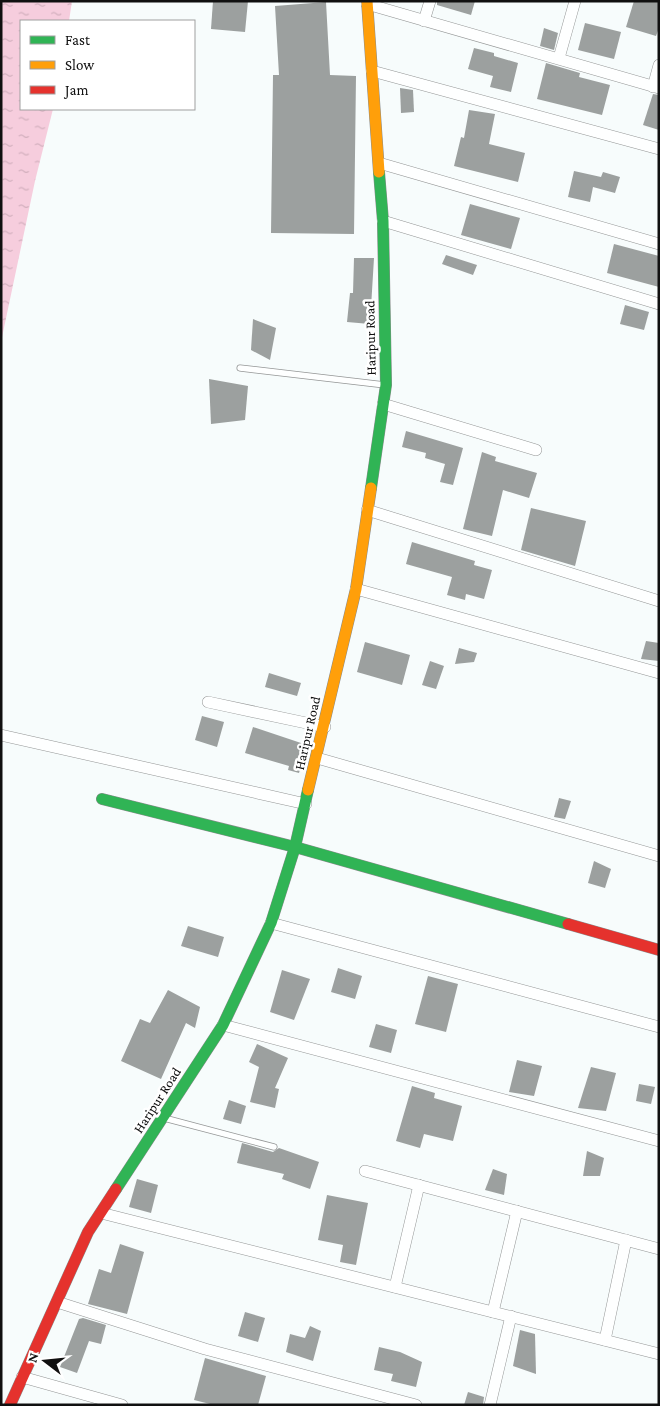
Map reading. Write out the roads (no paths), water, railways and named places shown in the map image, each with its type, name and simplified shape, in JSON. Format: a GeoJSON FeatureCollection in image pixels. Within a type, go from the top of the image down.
{"type":"FeatureCollection","features":[{"type":"Feature","properties":{"kind":"street"},"geometry":{"type":"LineString","coordinates":[[424,21],[430,1]]}},
{"type":"Feature","properties":{"kind":"street"},"geometry":{"type":"LineString","coordinates":[[559,58],[575,1]]}},
{"type":"Feature","properties":{"kind":"street"},"geometry":{"type":"LineString","coordinates":[[367,3],[656,87],[659,65]]}},
{"type":"Feature","properties":{"kind":"street","name":"Haripur Road"},"geometry":{"type":"LineString","coordinates":[[10,1405],[88,1232],[224,1025],[271,923],[295,847],[306,804],[356,589],[386,385],[383,221],[367,3]]}},
{"type":"Feature","properties":{"kind":"street"},"geometry":{"type":"LineString","coordinates":[[372,71],[659,149]]}},
{"type":"Feature","properties":{"kind":"street"},"geometry":{"type":"LineString","coordinates":[[379,163],[659,244]]}},
{"type":"Feature","properties":{"kind":"street"},"geometry":{"type":"LineString","coordinates":[[383,221],[659,304]]}},
{"type":"Feature","properties":{"kind":"street"},"geometry":{"type":"LineString","coordinates":[[383,404],[536,450]]}},
{"type":"Feature","properties":{"kind":"street"},"geometry":{"type":"LineString","coordinates":[[367,510],[659,601]]}},
{"type":"Feature","properties":{"kind":"street"},"geometry":{"type":"LineString","coordinates":[[356,589],[659,673]]}},
{"type":"Feature","properties":{"kind":"street"},"geometry":{"type":"LineString","coordinates":[[208,702],[324,727]]}},
{"type":"Feature","properties":{"kind":"street"},"geometry":{"type":"LineString","coordinates":[[1,736],[306,804]]}},
{"type":"Feature","properties":{"kind":"street"},"geometry":{"type":"LineString","coordinates":[[317,758],[659,856]]}},
{"type":"Feature","properties":{"kind":"street"},"geometry":{"type":"LineString","coordinates":[[102,799],[295,847],[659,950]]}},
{"type":"Feature","properties":{"kind":"street"},"geometry":{"type":"LineString","coordinates":[[271,923],[659,1027]]}},
{"type":"Feature","properties":{"kind":"street"},"geometry":{"type":"LineString","coordinates":[[224,1025],[659,1141]]}},
{"type":"Feature","properties":{"kind":"street"},"geometry":{"type":"LineString","coordinates":[[365,1171],[659,1249]]}},
{"type":"Feature","properties":{"kind":"street"},"geometry":{"type":"LineString","coordinates":[[395,1287],[419,1186]]}},
{"type":"Feature","properties":{"kind":"street"},"geometry":{"type":"LineString","coordinates":[[493,1312],[517,1211]]}},
{"type":"Feature","properties":{"kind":"street"},"geometry":{"type":"LineString","coordinates":[[101,1213],[659,1354]]}},
{"type":"Feature","properties":{"kind":"street"},"geometry":{"type":"LineString","coordinates":[[605,1340],[626,1240]]}},
{"type":"Feature","properties":{"kind":"street"},"geometry":{"type":"LineString","coordinates":[[57,1302],[205,1349],[416,1405]]}},
{"type":"Feature","properties":{"kind":"street"},"geometry":{"type":"LineString","coordinates":[[490,1405],[512,1316]]}},
{"type":"Feature","properties":{"kind":"street"},"geometry":{"type":"LineString","coordinates":[[22,1377],[122,1405]]}},
{"type":"Feature","properties":{"kind":"lane"},"geometry":{"type":"LineString","coordinates":[[240,368],[386,385]]}},
{"type":"Feature","properties":{"kind":"lane"},"geometry":{"type":"LineString","coordinates":[[163,1118],[274,1147]]}},
{"type":"Feature","properties":{"kind":"water"},"geometry":{"type":"Polygon","coordinates":[[[1,1],[72,1],[69,20],[20,20],[20,110],[53,110],[35,181],[1,342],[1,1]]]}}]}
